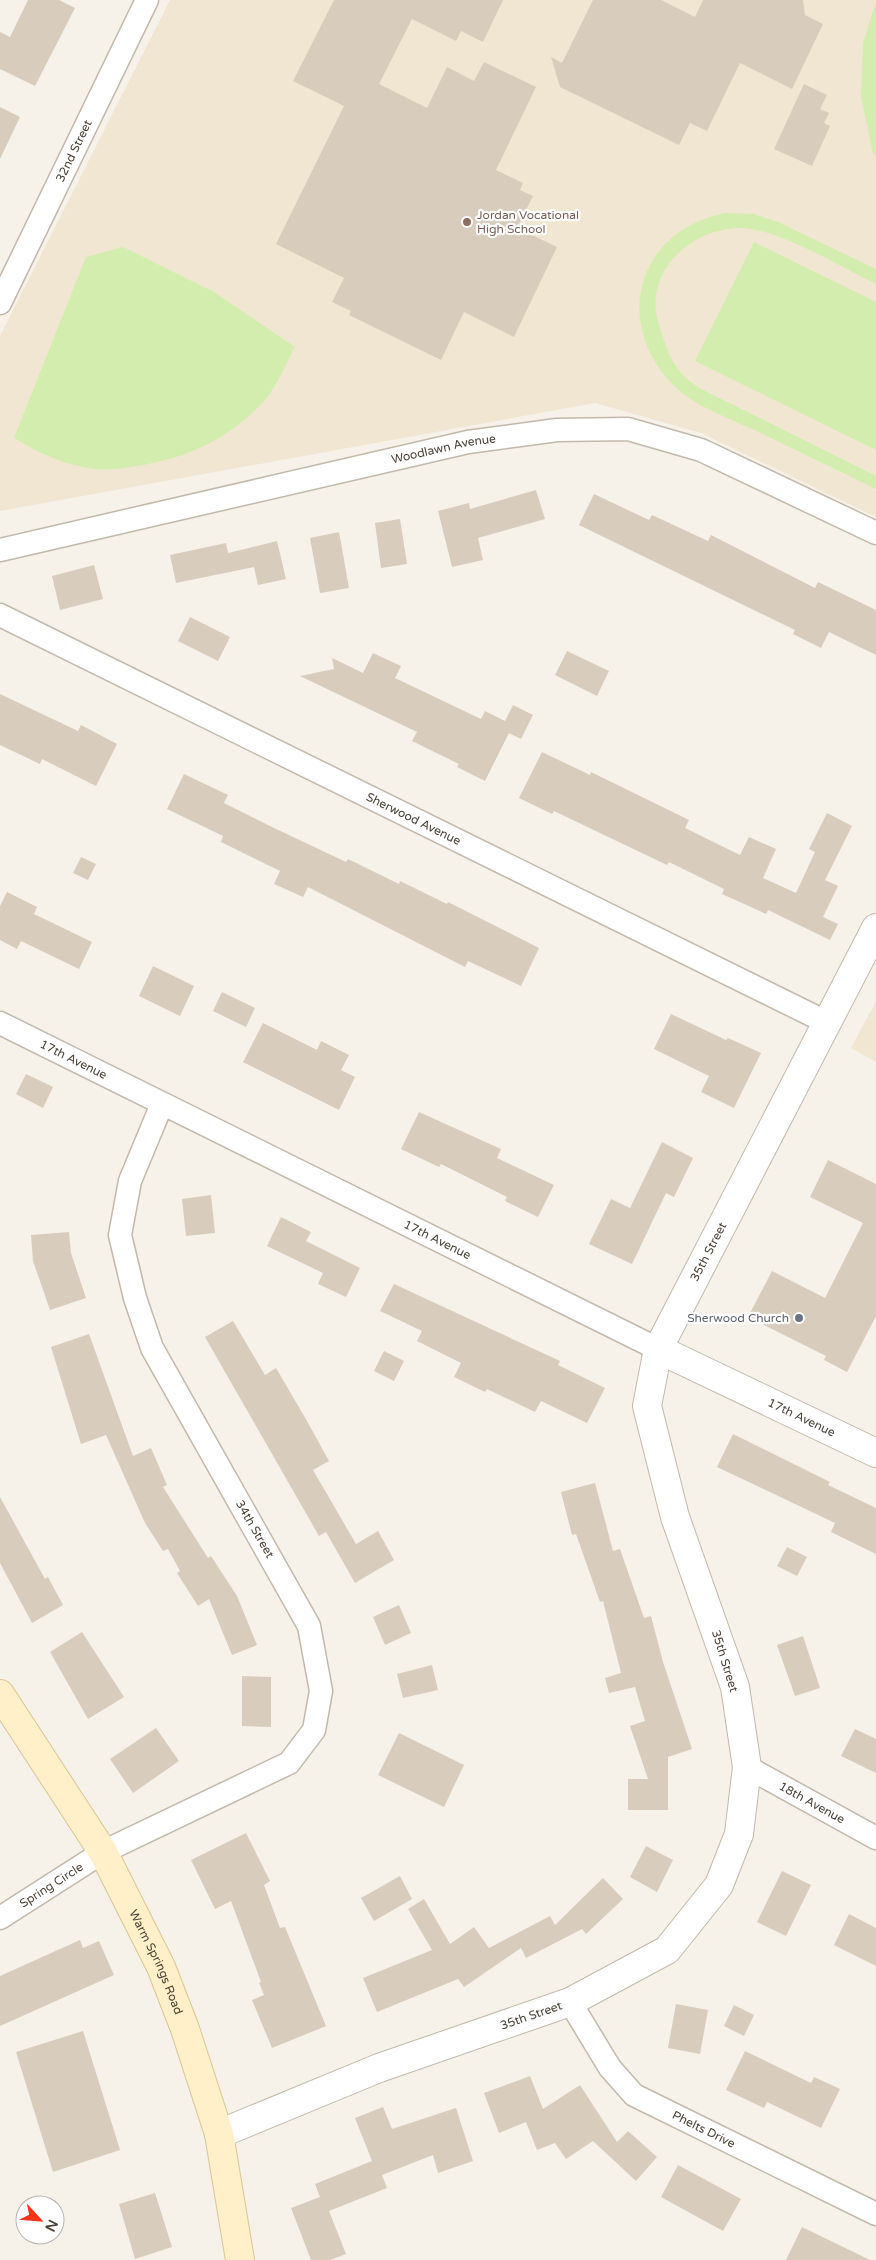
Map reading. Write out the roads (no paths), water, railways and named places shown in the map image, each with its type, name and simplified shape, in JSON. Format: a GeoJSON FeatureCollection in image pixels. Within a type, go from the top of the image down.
{"type":"FeatureCollection","features":[{"type":"Feature","properties":{"kind":"main road","name":"Warm Springs Road"},"geometry":{"type":"LineString","coordinates":[[0,1694],[103,1852],[161,1967],[186,2029],[219,2134],[240,2260]]}},
{"type":"Feature","properties":{"kind":"street","name":"32nd Street"},"geometry":{"type":"LineString","coordinates":[[0,302],[147,0]]}},
{"type":"Feature","properties":{"kind":"street","name":"Woodlawn Avenue"},"geometry":{"type":"LineString","coordinates":[[0,550],[468,442],[557,430],[628,429],[701,450],[876,532]]}},
{"type":"Feature","properties":{"kind":"street","name":"Sherwood Avenue"},"geometry":{"type":"LineString","coordinates":[[0,615],[828,1023]]}},
{"type":"Feature","properties":{"kind":"street","name":"35th Street"},"geometry":{"type":"LineString","coordinates":[[219,2134],[379,2068],[570,2002],[667,1950],[719,1885],[739,1834],[747,1768],[735,1687],[675,1517],[647,1406],[658,1349],[876,928]]}},
{"type":"Feature","properties":{"kind":"street","name":"17th Avenue"},"geometry":{"type":"LineString","coordinates":[[0,1023],[658,1349],[876,1453]]}},
{"type":"Feature","properties":{"kind":"street","name":"34th Street"},"geometry":{"type":"LineString","coordinates":[[103,1852],[289,1763],[314,1730],[321,1691],[309,1626],[152,1348],[135,1298],[120,1235],[130,1181],[162,1104]]}},
{"type":"Feature","properties":{"kind":"street","name":"18th Avenue"},"geometry":{"type":"LineString","coordinates":[[747,1768],[876,1838]]}},
{"type":"Feature","properties":{"kind":"street","name":"Spring Circle"},"geometry":{"type":"LineString","coordinates":[[0,1918],[103,1852]]}},
{"type":"Feature","properties":{"kind":"street","name":"Phelts Drive"},"geometry":{"type":"LineString","coordinates":[[570,2002],[610,2068],[634,2095],[876,2214]]}},
{"type":"Feature","properties":{"kind":"place","name":"Jordan Vocational High School"},"geometry":{"type":"Point","coordinates":[467,222]}},
{"type":"Feature","properties":{"kind":"place","name":"Sherwood Church"},"geometry":{"type":"Point","coordinates":[799,1318]}}]}
